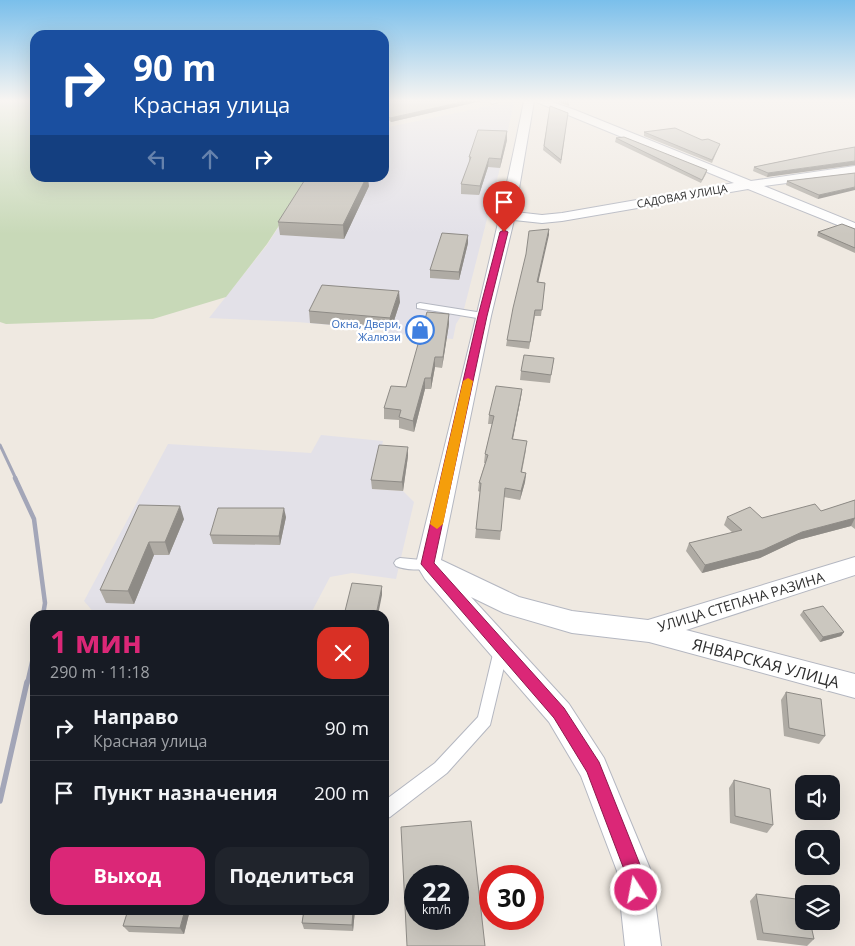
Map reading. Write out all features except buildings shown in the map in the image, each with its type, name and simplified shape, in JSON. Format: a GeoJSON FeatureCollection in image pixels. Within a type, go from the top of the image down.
{"type":"FeatureCollection","features":[{"type":"Feature","properties":{"kind":"street"},"geometry":{"type":"LineString","coordinates":[[521,145],[508,215],[483,316],[414,563],[502,648],[559,713],[593,768],[634,872],[643,946]]}},
{"type":"Feature","properties":{"kind":"street"},"geometry":{"type":"LineString","coordinates":[[653,145],[855,228]]}},
{"type":"Feature","properties":{"kind":"street","name":"САДОВАЯ УЛИЦА"},"geometry":{"type":"LineString","coordinates":[[508,215],[542,219],[562,217],[734,187],[755,186],[855,170]]}},
{"type":"Feature","properties":{"kind":"street","name":"УЛИЦА СТЕПАНА РАЗИНА"},"geometry":{"type":"LineString","coordinates":[[414,563],[513,606],[572,622],[648,631],[855,566]]}},
{"type":"Feature","properties":{"kind":"street","name":"ЯНВАРСКАЯ УЛИЦА"},"geometry":{"type":"LineString","coordinates":[[648,631],[855,686]]}},
{"type":"Feature","properties":{"kind":"lane"},"geometry":{"type":"LineString","coordinates":[[420,306],[483,316]]}},
{"type":"Feature","properties":{"kind":"lane"},"geometry":{"type":"LineString","coordinates":[[389,807],[441,768],[485,720],[502,648]]}},
{"type":"Feature","properties":{"kind":"shaded area"},"geometry":{"type":"Polygon","coordinates":[[[389,145],[505,145],[463,313],[456,324],[453,339],[387,333],[388,330],[297,322],[209,318],[267,245],[307,183],[389,182],[389,145]]]}},
{"type":"Feature","properties":{"kind":"shaded area"},"geometry":{"type":"Polygon","coordinates":[[[321,435],[383,441],[372,489],[403,491],[414,502],[396,579],[352,573],[330,577],[313,610],[92,610],[84,601],[168,444],[311,453],[321,435]]]}},
{"type":"Feature","properties":{"kind":"green space"},"geometry":{"type":"Polygon","coordinates":[[[0,145],[30,145],[30,182],[307,182],[267,244],[226,297],[153,319],[6,324],[0,322],[0,145]]]}},
{"type":"Feature","properties":{"kind":"railway"},"geometry":{"type":"LineString","coordinates":[[0,445],[16,479]]}},
{"type":"Feature","properties":{"kind":"railway"},"geometry":{"type":"LineString","coordinates":[[15,478],[34,519],[45,603],[44,610]]}},
{"type":"Feature","properties":{"kind":"railway"},"geometry":{"type":"LineString","coordinates":[[27,684],[30,671]]}},
{"type":"Feature","properties":{"kind":"railway"},"geometry":{"type":"LineString","coordinates":[[0,801],[27,682]]}},
{"type":"Feature","properties":{"kind":"slow traffic"},"geometry":{"type":"LineString","coordinates":[[437,524],[468,381]]}},
{"type":"Feature","properties":{"kind":"place","name":"Окна, Двери, Жалюзи"},"geometry":{"type":"Point","coordinates":[420,330]}},
{"type":"Feature","properties":{"kind":"route"},"geometry":{"type":"LineString","coordinates":[[504,232],[483,316],[428,564],[559,713],[593,768],[634,872],[636,890]]}}]}
